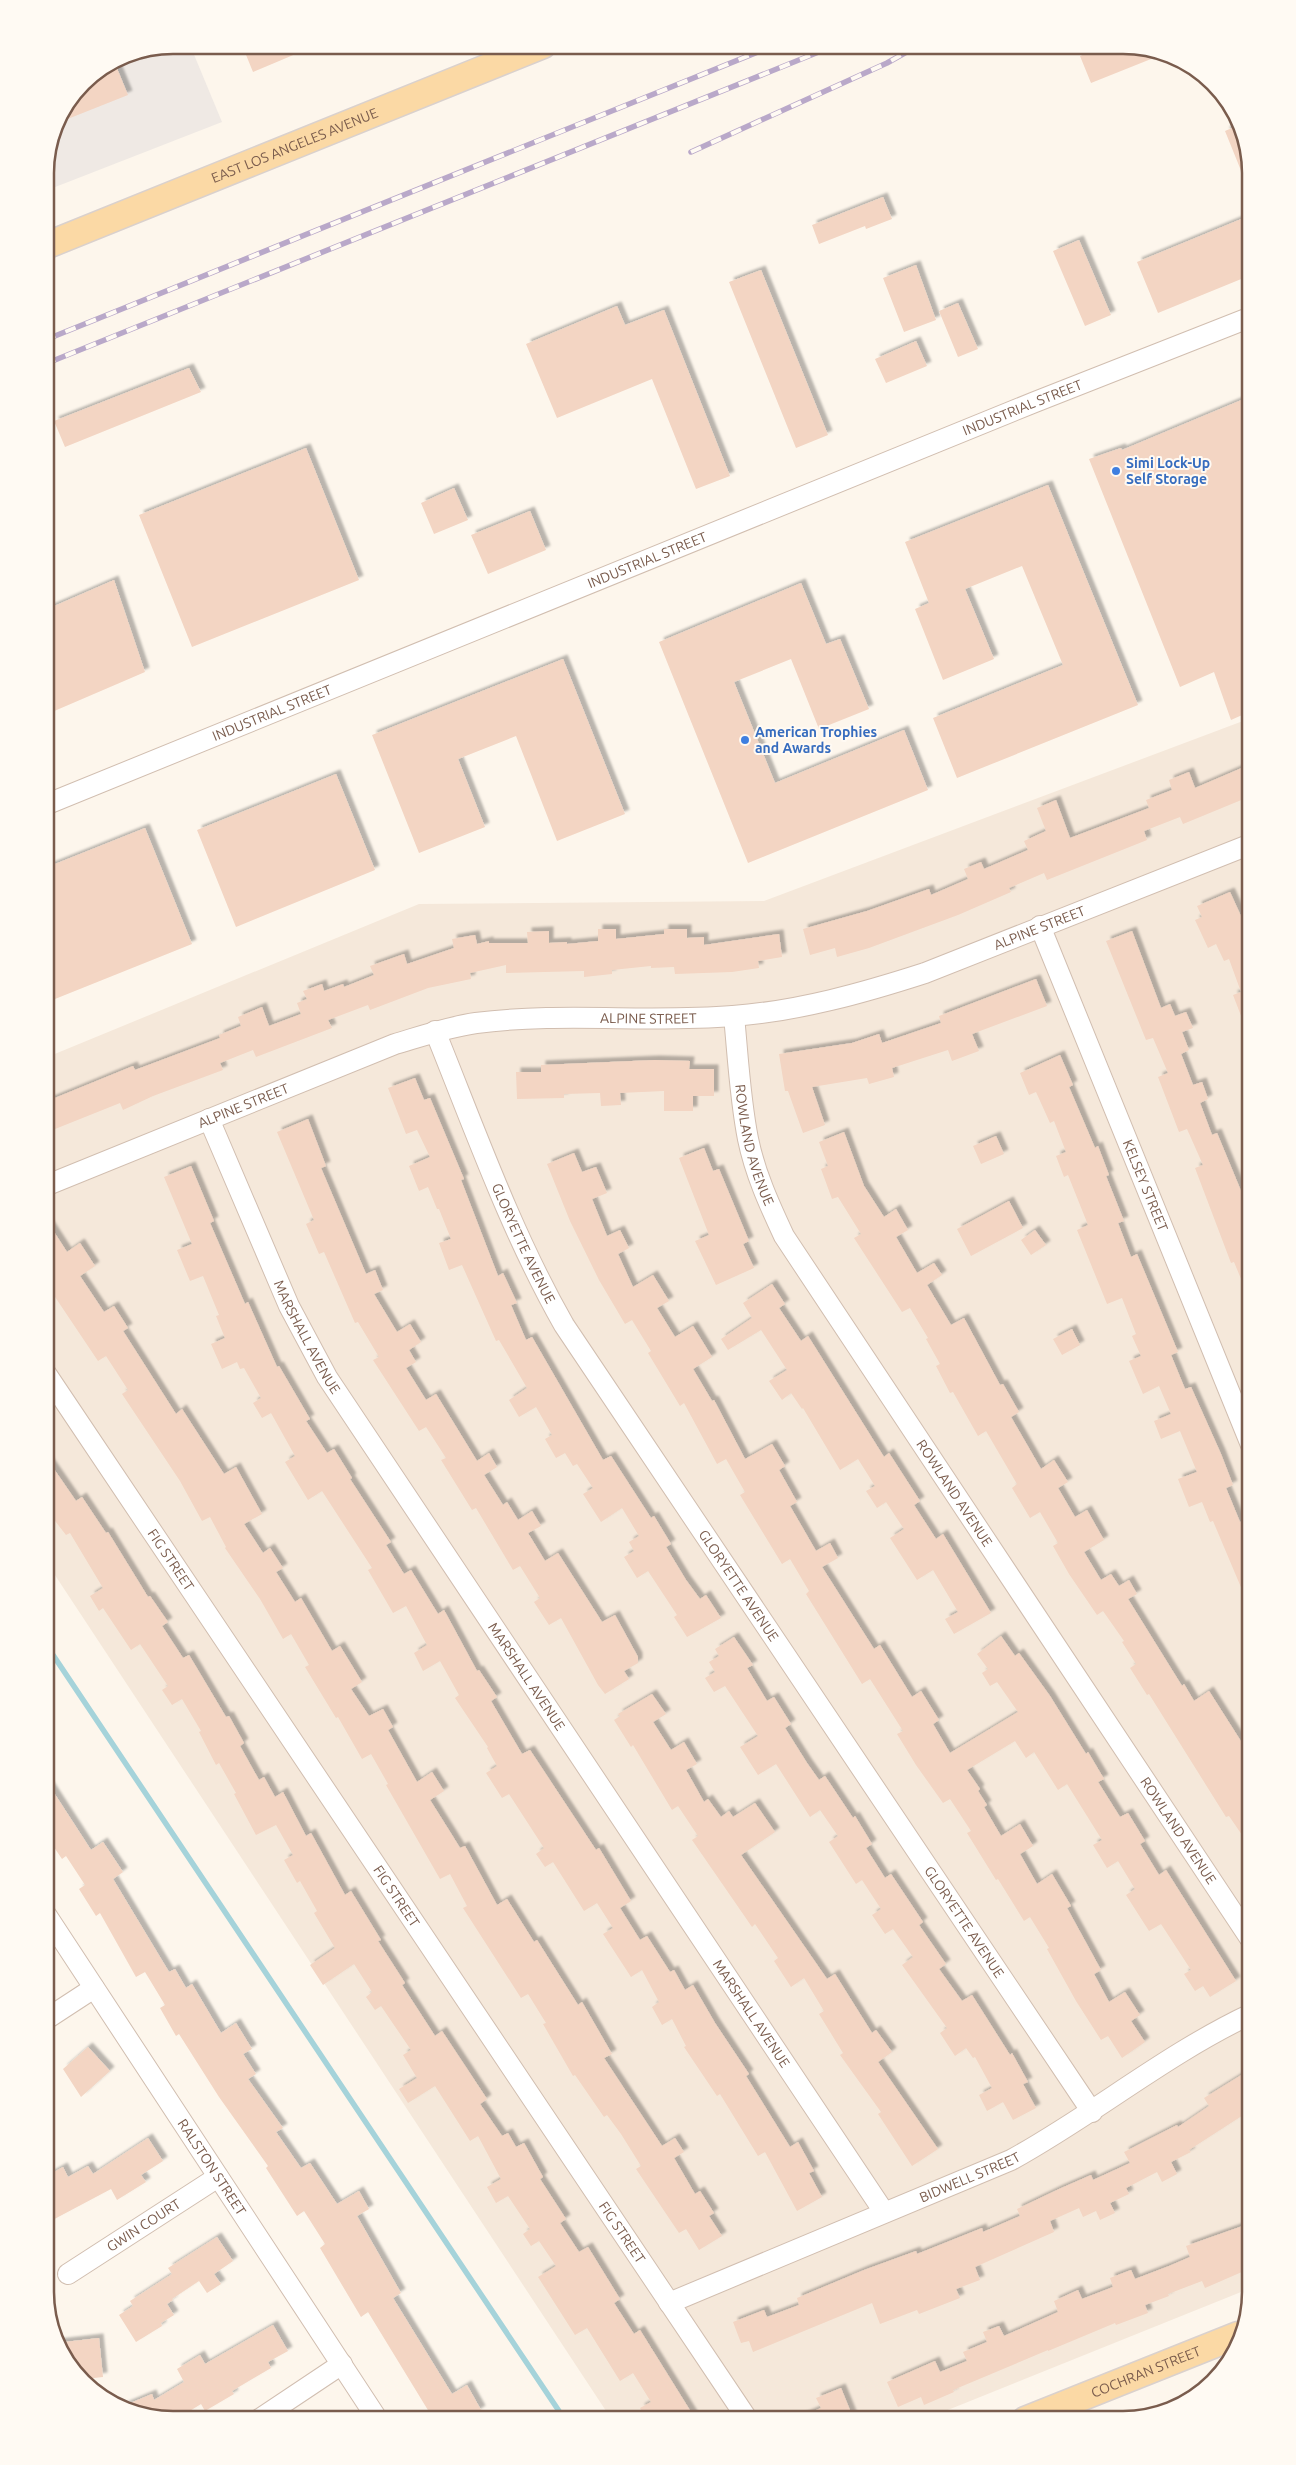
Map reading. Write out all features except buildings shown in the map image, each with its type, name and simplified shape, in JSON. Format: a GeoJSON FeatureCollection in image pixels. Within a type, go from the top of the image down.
{"type":"FeatureCollection","features":[{"type":"Feature","properties":{"kind":"main road","name":"EAST LOS ANGELES AVENUE"},"geometry":{"type":"LineString","coordinates":[[54,242],[521,54]]}},
{"type":"Feature","properties":{"kind":"main road","name":"COCHRAN STREET"},"geometry":{"type":"LineString","coordinates":[[1048,2411],[1234,2337]]}},
{"type":"Feature","properties":{"kind":"street","name":"INDUSTRIAL STREET"},"geometry":{"type":"LineString","coordinates":[[54,802],[1035,402],[1242,321]]}},
{"type":"Feature","properties":{"kind":"street","name":"ALPINE STREET"},"geometry":{"type":"LineString","coordinates":[[54,1182],[395,1044],[435,1031],[474,1023],[510,1020],[686,1019],[734,1016],[805,1006],[873,990],[925,972],[1242,847]]}},
{"type":"Feature","properties":{"kind":"street","name":"KELSEY STREET"},"geometry":{"type":"LineString","coordinates":[[1040,926],[1242,1423]]}},
{"type":"Feature","properties":{"kind":"street","name":"ROWLAND AVENUE"},"geometry":{"type":"LineString","coordinates":[[734,1016],[748,1140],[761,1186],[784,1236],[1242,1926]]}},
{"type":"Feature","properties":{"kind":"street","name":"GLORYETTE AVENUE"},"geometry":{"type":"LineString","coordinates":[[435,1031],[518,1236],[540,1283],[564,1325],[1092,2112]]}},
{"type":"Feature","properties":{"kind":"street","name":"MARSHALL AVENUE"},"geometry":{"type":"LineString","coordinates":[[209,1119],[289,1306],[327,1377],[884,2212]]}},
{"type":"Feature","properties":{"kind":"street","name":"FIG STREET"},"geometry":{"type":"LineString","coordinates":[[54,1385],[742,2411]]}},
{"type":"Feature","properties":{"kind":"street","name":"RALSTON STREET"},"geometry":{"type":"LineString","coordinates":[[54,1927],[372,2411]]}},
{"type":"Feature","properties":{"kind":"street"},"geometry":{"type":"LineString","coordinates":[[54,2014],[94,1988]]}},
{"type":"Feature","properties":{"kind":"street","name":"BIDWELL STREET"},"geometry":{"type":"LineString","coordinates":[[669,2304],[1011,2160],[1052,2138],[1214,2032],[1242,2018]]}},
{"type":"Feature","properties":{"kind":"street","name":"GWIN COURT"},"geometry":{"type":"LineString","coordinates":[[68,2274],[218,2177]]}},
{"type":"Feature","properties":{"kind":"street"},"geometry":{"type":"LineString","coordinates":[[272,2411],[342,2364]]}},
{"type":"Feature","properties":{"kind":"shaded area"},"geometry":{"type":"Polygon","coordinates":[[[194,54],[222,122],[54,187],[54,165],[58,142],[66,120],[78,100],[100,78],[134,60],[157,55],[194,54]]]}},
{"type":"Feature","properties":{"kind":"shaded area"},"geometry":{"type":"Polygon","coordinates":[[[1242,721],[1242,2292],[945,2411],[606,2411],[54,1574],[54,1054],[419,904],[764,901],[1242,721]]]}},
{"type":"Feature","properties":{"kind":"waterway"},"geometry":{"type":"LineString","coordinates":[[54,1656],[559,2411]]}},
{"type":"Feature","properties":{"kind":"railway"},"geometry":{"type":"LineString","coordinates":[[54,336],[753,54]]}},
{"type":"Feature","properties":{"kind":"railway"},"geometry":{"type":"LineString","coordinates":[[54,360],[814,54]]}},
{"type":"Feature","properties":{"kind":"railway"},"geometry":{"type":"LineString","coordinates":[[691,152],[903,54]]}},
{"type":"Feature","properties":{"kind":"place","name":"Simi Lock-Up Self Storage"},"geometry":{"type":"Point","coordinates":[1116,471]}},
{"type":"Feature","properties":{"kind":"place","name":"American Trophies and Awards"},"geometry":{"type":"Point","coordinates":[745,740]}}]}
